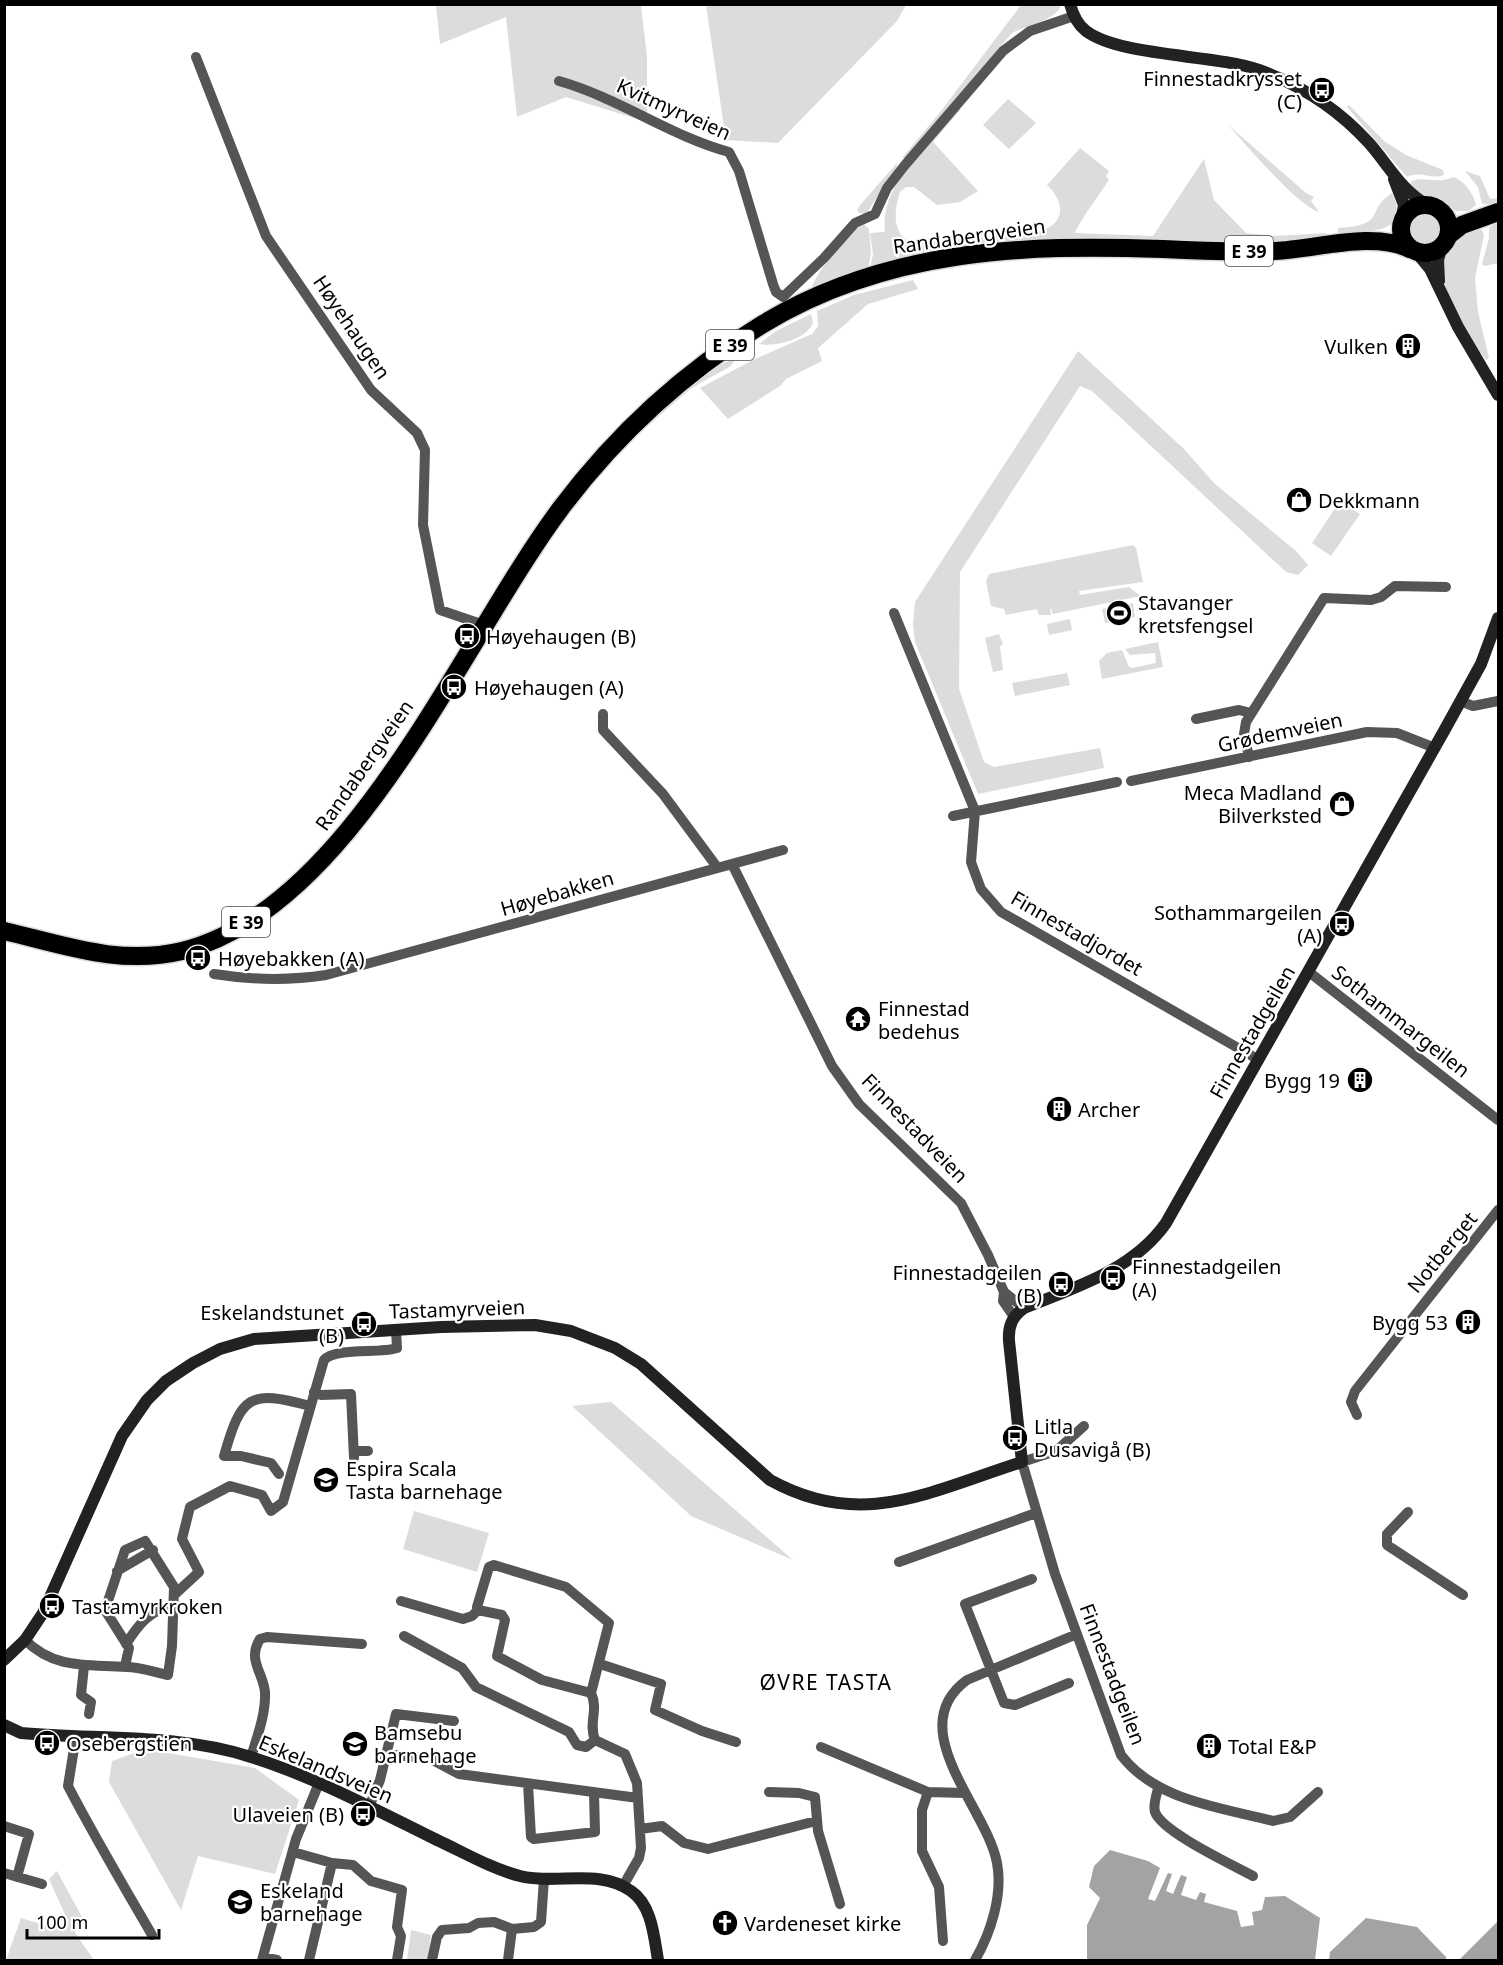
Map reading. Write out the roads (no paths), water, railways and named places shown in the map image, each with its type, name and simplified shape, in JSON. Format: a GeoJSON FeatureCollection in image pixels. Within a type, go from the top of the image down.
{"type":"FeatureCollection","features":[{"type":"Feature","properties":{"kind":"highway","name":"E 39"},"geometry":{"type":"LineString","coordinates":[[1401,223],[1412,209],[1434,208],[1456,216],[1494,213]]}},
{"type":"Feature","properties":{"kind":"highway"},"geometry":{"type":"LineString","coordinates":[[1434,208],[1449,224],[1445,241]]}},
{"type":"Feature","properties":{"kind":"highway","name":"E 39"},"geometry":{"type":"LineString","coordinates":[[1413,250],[1427,254],[1462,225],[1494,213]]}},
{"type":"Feature","properties":{"kind":"highway","name":"Randabergveien"},"geometry":{"type":"LineString","coordinates":[[1374,240],[1401,223]]}},
{"type":"Feature","properties":{"kind":"highway"},"geometry":{"type":"LineString","coordinates":[[1401,223],[1401,235],[1413,250]]}},
{"type":"Feature","properties":{"kind":"highway","name":"Randabergveien"},"geometry":{"type":"LineString","coordinates":[[4,931],[98,954],[140,957],[199,946],[249,921],[305,875],[346,834],[387,777],[540,537],[597,464],[672,397],[733,352],[802,314],[863,287],[979,259],[1028,253],[1123,248],[1277,251],[1374,240],[1413,250]]}},
{"type":"Feature","properties":{"kind":"main road","name":"Randabergveien"},"geometry":{"type":"LineString","coordinates":[[1072,10],[1086,31],[1109,42],[1233,63],[1290,83],[1318,99],[1346,120],[1414,196],[1434,208]]}},
{"type":"Feature","properties":{"kind":"main road","name":"Randabergveien"},"geometry":{"type":"LineString","coordinates":[[1387,164],[1404,205],[1401,223]]}},
{"type":"Feature","properties":{"kind":"main road"},"geometry":{"type":"LineString","coordinates":[[1439,285],[1438,260],[1445,241]]}},
{"type":"Feature","properties":{"kind":"main road"},"geometry":{"type":"LineString","coordinates":[[1413,250],[1426,262],[1458,327],[1498,395]]}},
{"type":"Feature","properties":{"kind":"main road","name":"Finnestadgeilen"},"geometry":{"type":"LineString","coordinates":[[1460,701],[1498,609]]}},
{"type":"Feature","properties":{"kind":"main road","name":"Finnestadgeilen"},"geometry":{"type":"LineString","coordinates":[[1014,1317],[1024,1308],[1117,1268],[1148,1246],[1166,1223],[1435,748],[1481,664],[1498,618]]}},
{"type":"Feature","properties":{"kind":"main road"},"geometry":{"type":"LineString","coordinates":[[1014,1317],[1010,1325],[1009,1341],[1022,1462]]}},
{"type":"Feature","properties":{"kind":"main road","name":"Tastamyrveien"},"geometry":{"type":"LineString","coordinates":[[4,1660],[25,1640],[43,1613],[122,1436],[147,1400],[166,1381],[220,1348],[254,1339],[396,1330],[535,1325],[571,1331],[604,1344],[641,1364],[770,1480],[791,1492],[840,1506],[867,1506],[893,1502],[1022,1462]]}},
{"type":"Feature","properties":{"kind":"main road","name":"Eskelandsveien"},"geometry":{"type":"LineString","coordinates":[[6,1727],[21,1733],[166,1740],[251,1756],[319,1783],[481,1860],[520,1876],[544,1879],[605,1880],[623,1886]]}},
{"type":"Feature","properties":{"kind":"main road"},"geometry":{"type":"LineString","coordinates":[[623,1886],[640,1899],[649,1918],[658,1960]]}},
{"type":"Feature","properties":{"kind":"street","name":"Randabergveien"},"geometry":{"type":"LineString","coordinates":[[783,297],[825,258],[855,223],[875,214],[887,188],[905,165],[1003,51],[1029,31],[1072,10]]}},
{"type":"Feature","properties":{"kind":"street","name":"Høyehaugen"},"geometry":{"type":"LineString","coordinates":[[196,57],[266,236],[371,390],[417,433],[425,450],[423,525],[440,609],[484,625]]}},
{"type":"Feature","properties":{"kind":"street","name":"Kvitmyrveien"},"geometry":{"type":"LineString","coordinates":[[559,81],[589,90],[698,142],[729,152],[739,171],[773,284],[776,292],[783,297]]}},
{"type":"Feature","properties":{"kind":"street"},"geometry":{"type":"LineString","coordinates":[[1249,758],[1243,730],[1251,713],[1324,598],[1371,600],[1381,597],[1395,586],[1446,587]]}},
{"type":"Feature","properties":{"kind":"street","name":"Finnestadjordet"},"geometry":{"type":"LineString","coordinates":[[894,613],[975,811],[971,862],[981,889],[1001,912],[1259,1059]]}},
{"type":"Feature","properties":{"kind":"street"},"geometry":{"type":"LineString","coordinates":[[1460,701],[1473,706],[1498,701]]}},
{"type":"Feature","properties":{"kind":"street"},"geometry":{"type":"LineString","coordinates":[[1196,719],[1239,710],[1251,713]]}},
{"type":"Feature","properties":{"kind":"street"},"geometry":{"type":"LineString","coordinates":[[603,714],[603,730],[663,794],[717,867],[783,850]]}},
{"type":"Feature","properties":{"kind":"street","name":"Grødemveien"},"geometry":{"type":"LineString","coordinates":[[1131,781],[1249,758],[1354,734],[1378,732],[1407,736],[1435,748]]}},
{"type":"Feature","properties":{"kind":"street"},"geometry":{"type":"LineString","coordinates":[[953,816],[1117,782]]}},
{"type":"Feature","properties":{"kind":"street","name":"Finnestadveien"},"geometry":{"type":"LineString","coordinates":[[732,864],[832,1066],[859,1104],[962,1203],[1004,1292],[1024,1308]]}},
{"type":"Feature","properties":{"kind":"street","name":"Høyebakken"},"geometry":{"type":"LineString","coordinates":[[214,974],[258,980],[297,980],[326,975],[717,867]]}},
{"type":"Feature","properties":{"kind":"street","name":"Sothammargeilen"},"geometry":{"type":"LineString","coordinates":[[1309,972],[1498,1120]]}},
{"type":"Feature","properties":{"kind":"street","name":"Notberget"},"geometry":{"type":"LineString","coordinates":[[1358,1415],[1351,1402],[1360,1384],[1498,1210]]}},
{"type":"Feature","properties":{"kind":"street","name":"Finnestadveien"},"geometry":{"type":"LineString","coordinates":[[1004,1292],[1003,1302],[1014,1317]]}},
{"type":"Feature","properties":{"kind":"street"},"geometry":{"type":"LineString","coordinates":[[174,1595],[199,1572],[182,1539],[190,1507],[230,1486],[262,1495],[271,1511],[283,1502],[325,1358],[333,1354],[388,1351],[397,1348],[396,1330]]}},
{"type":"Feature","properties":{"kind":"street"},"geometry":{"type":"LineString","coordinates":[[314,1392],[321,1395],[351,1394],[354,1455],[368,1450]]}},
{"type":"Feature","properties":{"kind":"street"},"geometry":{"type":"LineString","coordinates":[[279,1474],[272,1463],[241,1456],[224,1456],[234,1421],[242,1409],[261,1397],[275,1396],[310,1406]]}},
{"type":"Feature","properties":{"kind":"street"},"geometry":{"type":"LineString","coordinates":[[1022,1462],[1056,1451],[1084,1426]]}},
{"type":"Feature","properties":{"kind":"street","name":"Finnestadgeilen"},"geometry":{"type":"LineString","coordinates":[[1022,1462],[1036,1513],[1077,1634],[1121,1755],[1131,1769],[1158,1789],[1273,1821],[1290,1816],[1318,1792]]}},
{"type":"Feature","properties":{"kind":"street"},"geometry":{"type":"LineString","coordinates":[[1408,1512],[1387,1534],[1387,1545],[1463,1595]]}},
{"type":"Feature","properties":{"kind":"street"},"geometry":{"type":"LineString","coordinates":[[899,1562],[1036,1513]]}},
{"type":"Feature","properties":{"kind":"street"},"geometry":{"type":"LineString","coordinates":[[25,1640],[50,1658],[84,1666],[125,1666],[168,1676],[173,1583],[153,1550],[143,1541],[125,1550],[105,1612],[129,1649],[125,1666]]}},
{"type":"Feature","properties":{"kind":"street"},"geometry":{"type":"LineString","coordinates":[[401,1601],[463,1619],[472,1616],[478,1610],[491,1565],[566,1587],[609,1623],[591,1693],[596,1704],[591,1724],[595,1740]]}},
{"type":"Feature","properties":{"kind":"street"},"geometry":{"type":"LineString","coordinates":[[1032,1579],[965,1604],[1003,1700],[1010,1705],[1070,1683]]}},
{"type":"Feature","properties":{"kind":"street"},"geometry":{"type":"LineString","coordinates":[[126,1644],[141,1623],[153,1612],[173,1607]]}},
{"type":"Feature","properties":{"kind":"street"},"geometry":{"type":"LineString","coordinates":[[478,1610],[502,1615],[505,1620],[497,1655],[499,1658],[542,1680],[591,1693]]}},
{"type":"Feature","properties":{"kind":"street"},"geometry":{"type":"LineString","coordinates":[[975,1960],[989,1929],[996,1902],[998,1865],[994,1849],[965,1793],[944,1741],[946,1706],[958,1686],[990,1670],[1077,1634]]}},
{"type":"Feature","properties":{"kind":"street"},"geometry":{"type":"LineString","coordinates":[[404,1636],[462,1668],[476,1686],[566,1730],[577,1745],[589,1746],[595,1740]]}},
{"type":"Feature","properties":{"kind":"street"},"geometry":{"type":"LineString","coordinates":[[251,1756],[260,1728],[264,1699],[264,1687],[254,1656],[260,1639],[267,1637],[362,1644]]}},
{"type":"Feature","properties":{"kind":"street"},"geometry":{"type":"LineString","coordinates":[[600,1664],[661,1684],[655,1710],[702,1731],[736,1742]]}},
{"type":"Feature","properties":{"kind":"street"},"geometry":{"type":"LineString","coordinates":[[84,1666],[81,1695],[91,1702],[89,1714]]}},
{"type":"Feature","properties":{"kind":"street"},"geometry":{"type":"LineString","coordinates":[[369,1807],[380,1780],[396,1714],[454,1721]]}},
{"type":"Feature","properties":{"kind":"street"},"geometry":{"type":"LineString","coordinates":[[76,1736],[68,1786],[82,1807],[95,1838],[152,1935]]}},
{"type":"Feature","properties":{"kind":"street"},"geometry":{"type":"LineString","coordinates":[[595,1740],[625,1754],[637,1783],[641,1853],[623,1886]]}},
{"type":"Feature","properties":{"kind":"street"},"geometry":{"type":"LineString","coordinates":[[821,1747],[928,1792],[965,1793]]}},
{"type":"Feature","properties":{"kind":"street"},"geometry":{"type":"LineString","coordinates":[[387,1754],[431,1759],[459,1774],[638,1798]]}},
{"type":"Feature","properties":{"kind":"street"},"geometry":{"type":"LineString","coordinates":[[277,1960],[263,1959],[293,1852],[319,1783]]}},
{"type":"Feature","properties":{"kind":"street"},"geometry":{"type":"LineString","coordinates":[[528,1784],[531,1837],[534,1839],[595,1832],[594,1793]]}},
{"type":"Feature","properties":{"kind":"street"},"geometry":{"type":"LineString","coordinates":[[1158,1789],[1154,1807],[1159,1818],[1199,1848],[1253,1876]]}},
{"type":"Feature","properties":{"kind":"street"},"geometry":{"type":"LineString","coordinates":[[769,1792],[799,1793],[815,1797],[816,1821],[840,1904]]}},
{"type":"Feature","properties":{"kind":"street"},"geometry":{"type":"LineString","coordinates":[[928,1792],[922,1810],[922,1851],[939,1887],[943,1941]]}},
{"type":"Feature","properties":{"kind":"street"},"geometry":{"type":"LineString","coordinates":[[640,1829],[662,1826],[684,1843],[708,1849],[816,1821]]}},
{"type":"Feature","properties":{"kind":"street"},"geometry":{"type":"LineString","coordinates":[[4,1826],[29,1834],[17,1877]]}},
{"type":"Feature","properties":{"kind":"street"},"geometry":{"type":"LineString","coordinates":[[293,1852],[332,1863],[353,1865],[371,1881],[402,1890],[398,1926],[401,1936],[397,1960]]}},
{"type":"Feature","properties":{"kind":"street"},"geometry":{"type":"LineString","coordinates":[[309,1960],[332,1863]]}},
{"type":"Feature","properties":{"kind":"street"},"geometry":{"type":"LineString","coordinates":[[4,1873],[42,1884]]}},
{"type":"Feature","properties":{"kind":"street"},"geometry":{"type":"LineString","coordinates":[[432,1960],[437,1937],[442,1930],[469,1928],[478,1923],[494,1922],[512,1929],[534,1927],[541,1922],[544,1879]]}},
{"type":"Feature","properties":{"kind":"street"},"geometry":{"type":"LineString","coordinates":[[508,1960],[512,1929]]}},
{"type":"Feature","properties":{"kind":"place","name":"Finnestadkrysset (C)"},"geometry":{"type":"Point","coordinates":[1322,90]}},
{"type":"Feature","properties":{"kind":"place","name":"Vulken"},"geometry":{"type":"Point","coordinates":[1408,346]}},
{"type":"Feature","properties":{"kind":"place","name":"Dekkmann"},"geometry":{"type":"Point","coordinates":[1299,500]}},
{"type":"Feature","properties":{"kind":"place","name":"Stavanger kretsfengsel"},"geometry":{"type":"Point","coordinates":[1119,613]}},
{"type":"Feature","properties":{"kind":"place","name":"Høyehaugen (B)"},"geometry":{"type":"Point","coordinates":[467,636]}},
{"type":"Feature","properties":{"kind":"place","name":"Høyehaugen (A)"},"geometry":{"type":"Point","coordinates":[454,687]}},
{"type":"Feature","properties":{"kind":"place","name":"Meca Madland Bilverksted"},"geometry":{"type":"Point","coordinates":[1342,804]}},
{"type":"Feature","properties":{"kind":"place","name":"Sothammargeilen (A)"},"geometry":{"type":"Point","coordinates":[1342,924]}},
{"type":"Feature","properties":{"kind":"place","name":"Høyebakken (A)"},"geometry":{"type":"Point","coordinates":[198,958]}},
{"type":"Feature","properties":{"kind":"place","name":"Finnestad bedehus"},"geometry":{"type":"Point","coordinates":[858,1019]}},
{"type":"Feature","properties":{"kind":"place","name":"Bygg 19"},"geometry":{"type":"Point","coordinates":[1360,1080]}},
{"type":"Feature","properties":{"kind":"place","name":"Archer"},"geometry":{"type":"Point","coordinates":[1059,1109]}},
{"type":"Feature","properties":{"kind":"place","name":"Finnestadgeilen (A)"},"geometry":{"type":"Point","coordinates":[1113,1278]}},
{"type":"Feature","properties":{"kind":"place","name":"Finnestadgeilen (B)"},"geometry":{"type":"Point","coordinates":[1061,1284]}},
{"type":"Feature","properties":{"kind":"place","name":"Bygg 53"},"geometry":{"type":"Point","coordinates":[1468,1322]}},
{"type":"Feature","properties":{"kind":"place","name":"Eskelandstunet (B)"},"geometry":{"type":"Point","coordinates":[364,1324]}},
{"type":"Feature","properties":{"kind":"place","name":"Litla Dusavigå (B)"},"geometry":{"type":"Point","coordinates":[1015,1438]}},
{"type":"Feature","properties":{"kind":"place","name":"Espira Scala Tasta barnehage"},"geometry":{"type":"Point","coordinates":[326,1480]}},
{"type":"Feature","properties":{"kind":"place","name":"Tastamyrkroken"},"geometry":{"type":"Point","coordinates":[52,1606]}},
{"type":"Feature","properties":{"kind":"place","name":"Osebergstien"},"geometry":{"type":"Point","coordinates":[47,1743]}},
{"type":"Feature","properties":{"kind":"place","name":"Bamsebu barnehage"},"geometry":{"type":"Point","coordinates":[355,1744]}},
{"type":"Feature","properties":{"kind":"place","name":"Total E&P"},"geometry":{"type":"Point","coordinates":[1209,1746]}},
{"type":"Feature","properties":{"kind":"place","name":"Ulaveien (B)"},"geometry":{"type":"Point","coordinates":[363,1814]}},
{"type":"Feature","properties":{"kind":"place","name":"Eskeland barnehage"},"geometry":{"type":"Point","coordinates":[240,1902]}},
{"type":"Feature","properties":{"kind":"place","name":"Vardeneset kirke"},"geometry":{"type":"Point","coordinates":[725,1923]}},
{"type":"Feature","properties":{"kind":"district","name":"ØVRE TASTA"},"geometry":{"type":"Point","coordinates":[826,1682]}}]}
